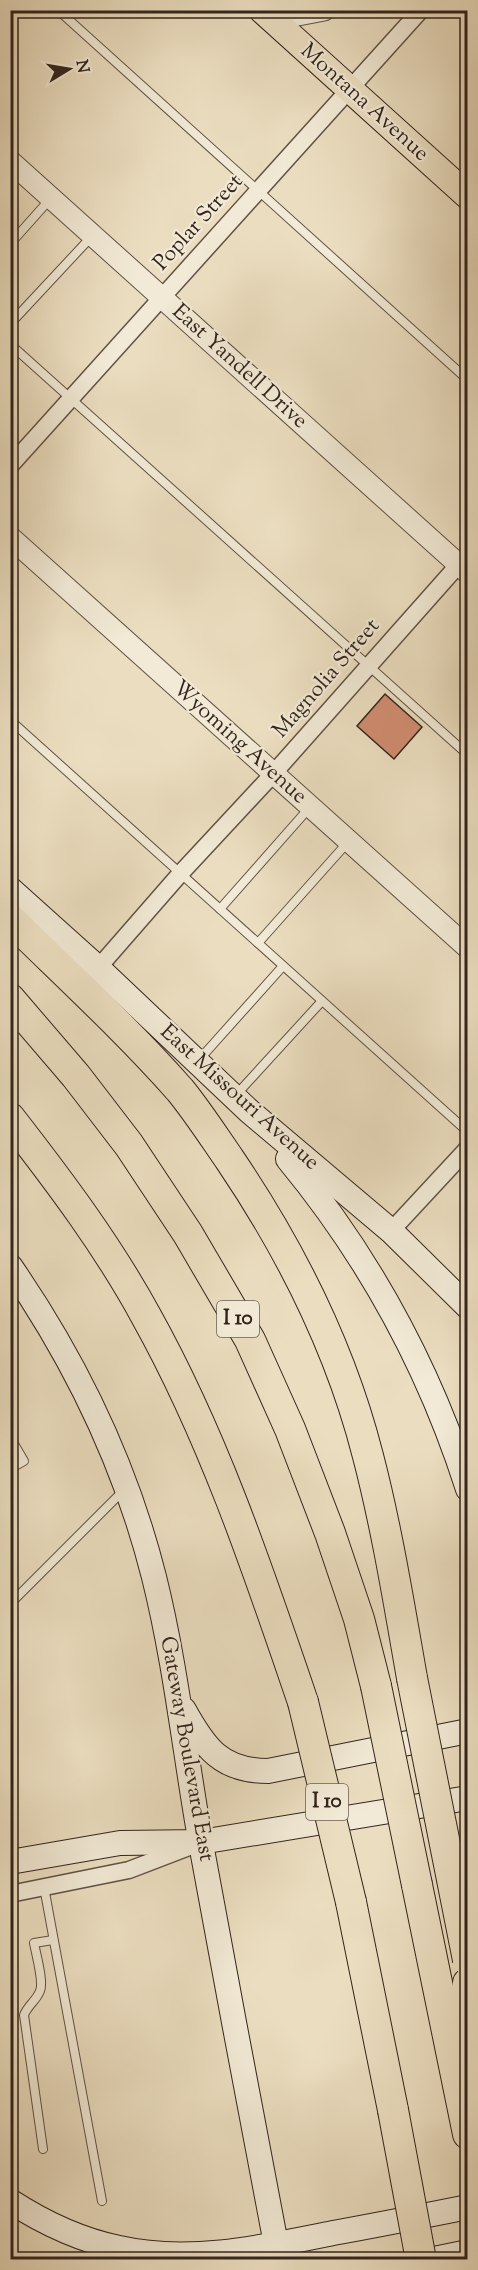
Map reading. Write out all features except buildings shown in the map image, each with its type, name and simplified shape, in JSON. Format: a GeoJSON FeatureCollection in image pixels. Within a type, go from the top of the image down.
{"type":"FeatureCollection","features":[{"type":"Feature","properties":{"kind":"highway"},"geometry":{"type":"LineString","coordinates":[[10,919],[142,1049],[181,1092],[254,1196],[279,1238],[330,1344],[356,1416],[385,1530],[468,1960]]}},
{"type":"Feature","properties":{"kind":"highway","name":"I 10"},"geometry":{"type":"LineString","coordinates":[[10,999],[76,1076],[129,1145],[188,1234],[250,1340],[290,1429],[330,1533],[359,1619],[376,1686],[466,2129]]}},
{"type":"Feature","properties":{"kind":"highway","name":"I 10"},"geometry":{"type":"LineString","coordinates":[[10,1118],[58,1181],[146,1314],[217,1461],[256,1564],[303,1702],[351,1902],[421,2259]]}},
{"type":"Feature","properties":{"kind":"highway"},"geometry":{"type":"LineString","coordinates":[[457,2081],[468,1983]]}},
{"type":"Feature","properties":{"kind":"main road","name":"Montana Avenue"},"geometry":{"type":"LineString","coordinates":[[267,15],[468,196]]}},
{"type":"Feature","properties":{"kind":"main road","name":"East Missouri Avenue"},"geometry":{"type":"LineString","coordinates":[[10,889],[99,968],[242,1104],[391,1231],[468,1306]]}},
{"type":"Feature","properties":{"kind":"main road"},"geometry":{"type":"LineString","coordinates":[[242,1104],[332,1214],[378,1286],[411,1346],[458,1448],[468,1489]]}},
{"type":"Feature","properties":{"kind":"main road","name":"Gateway Boulevard East"},"geometry":{"type":"LineString","coordinates":[[10,1266],[60,1346],[93,1409],[126,1489],[153,1576],[167,1634],[201,1842],[278,2252]]}},
{"type":"Feature","properties":{"kind":"main road"},"geometry":{"type":"LineString","coordinates":[[178,1700],[208,1748],[220,1760],[251,1771],[268,1771],[468,1731]]}},
{"type":"Feature","properties":{"kind":"main road"},"geometry":{"type":"LineString","coordinates":[[10,1862],[120,1843],[201,1842],[468,1798]]}},
{"type":"Feature","properties":{"kind":"main road"},"geometry":{"type":"LineString","coordinates":[[10,2201],[27,2212],[82,2238],[120,2248],[154,2253],[278,2252],[468,2207]]}},
{"type":"Feature","properties":{"kind":"main road"},"geometry":{"type":"LineString","coordinates":[[429,2259],[468,2252]]}},
{"type":"Feature","properties":{"kind":"street"},"geometry":{"type":"LineString","coordinates":[[267,15],[324,10]]}},
{"type":"Feature","properties":{"kind":"street","name":"Poplar Street"},"geometry":{"type":"LineString","coordinates":[[10,466],[421,10]]}},
{"type":"Feature","properties":{"kind":"street","name":"East Yandell Drive"},"geometry":{"type":"LineString","coordinates":[[10,161],[464,563]]}},
{"type":"Feature","properties":{"kind":"street","name":"Wyoming Avenue"},"geometry":{"type":"LineString","coordinates":[[10,537],[468,948]]}},
{"type":"Feature","properties":{"kind":"street","name":"Magnolia Street"},"geometry":{"type":"LineString","coordinates":[[99,968],[180,874],[464,563]]}},
{"type":"Feature","properties":{"kind":"street"},"geometry":{"type":"LineString","coordinates":[[391,1231],[468,1148]]}},
{"type":"Feature","properties":{"kind":"street"},"geometry":{"type":"LineString","coordinates":[[10,1894],[129,1870],[201,1842]]}},
{"type":"Feature","properties":{"kind":"lane"},"geometry":{"type":"LineString","coordinates":[[58,10],[468,380]]}},
{"type":"Feature","properties":{"kind":"lane"},"geometry":{"type":"LineString","coordinates":[[10,244],[52,198]]}},
{"type":"Feature","properties":{"kind":"lane"},"geometry":{"type":"LineString","coordinates":[[10,324],[93,235]]}},
{"type":"Feature","properties":{"kind":"lane"},"geometry":{"type":"LineString","coordinates":[[10,344],[468,755]]}},
{"type":"Feature","properties":{"kind":"lane"},"geometry":{"type":"LineString","coordinates":[[10,720],[468,1132]]}},
{"type":"Feature","properties":{"kind":"lane"},"geometry":{"type":"LineString","coordinates":[[220,909],[310,807]]}},
{"type":"Feature","properties":{"kind":"lane"},"geometry":{"type":"LineString","coordinates":[[258,943],[349,842]]}},
{"type":"Feature","properties":{"kind":"lane"},"geometry":{"type":"LineString","coordinates":[[197,1062],[283,966]]}},
{"type":"Feature","properties":{"kind":"lane"},"geometry":{"type":"LineString","coordinates":[[242,1104],[322,1001]]}},
{"type":"Feature","properties":{"kind":"lane"},"geometry":{"type":"LineString","coordinates":[[10,1437],[24,1461],[10,1469]]}},
{"type":"Feature","properties":{"kind":"lane"},"geometry":{"type":"LineString","coordinates":[[10,1604],[126,1489]]}},
{"type":"Feature","properties":{"kind":"lane"},"geometry":{"type":"LineString","coordinates":[[44,1887],[102,2201]]}},
{"type":"Feature","properties":{"kind":"lane"},"geometry":{"type":"LineString","coordinates":[[43,2149],[24,2015],[27,2007],[42,1988],[34,1943],[53,1940]]}}]}
